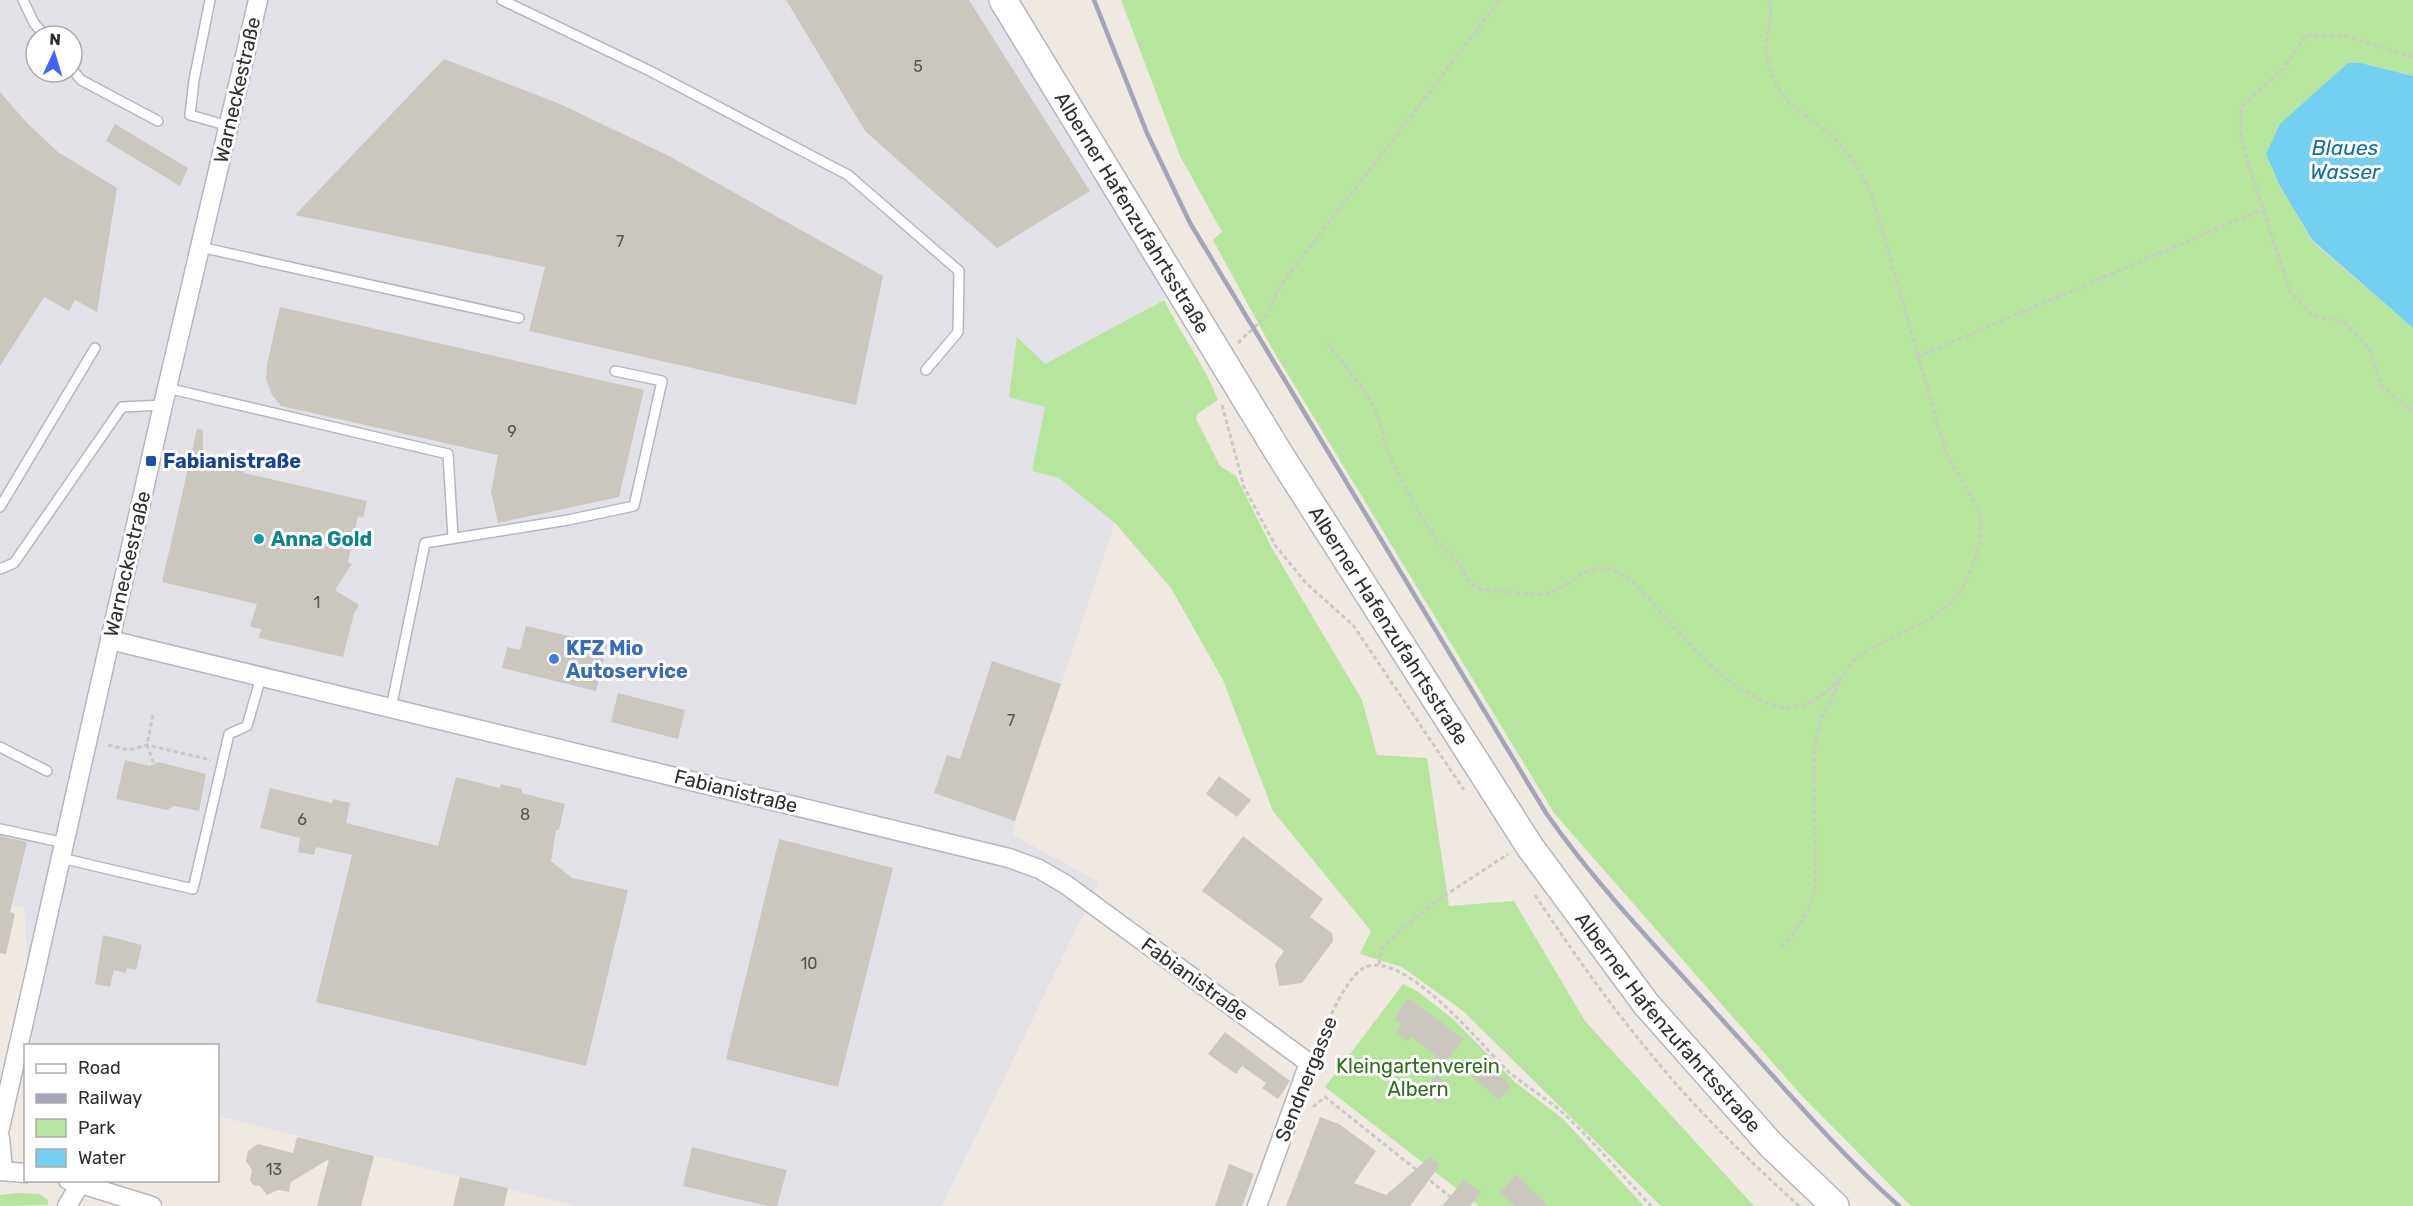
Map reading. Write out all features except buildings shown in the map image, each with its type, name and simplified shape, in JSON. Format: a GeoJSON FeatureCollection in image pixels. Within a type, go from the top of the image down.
{"type":"FeatureCollection","features":[{"type":"Feature","properties":{"kind":"main road","name":"Alberner Hafenzufahrtsstraße"},"geometry":{"type":"LineString","coordinates":[[1003,0],[1226,366],[1530,847],[1586,926],[1646,1004],[1772,1145],[1835,1206]]}},
{"type":"Feature","properties":{"kind":"street","name":"Warneckestraße"},"geometry":{"type":"LineString","coordinates":[[0,1128],[165,396],[258,0]]}},
{"type":"Feature","properties":{"kind":"street","name":"Fabianistraße"},"geometry":{"type":"LineString","coordinates":[[110,640],[1010,858],[1039,870],[1065,885],[1309,1063]]}},
{"type":"Feature","properties":{"kind":"street","name":"Sendnergasse"},"geometry":{"type":"LineString","coordinates":[[1257,1206],[1309,1063]]}},
{"type":"Feature","properties":{"kind":"street"},"geometry":{"type":"LineString","coordinates":[[0,1138],[2,1171],[24,1173]]}},
{"type":"Feature","properties":{"kind":"street"},"geometry":{"type":"LineString","coordinates":[[67,1206],[74,1182],[152,1206]]}},
{"type":"Feature","properties":{"kind":"lane"},"geometry":{"type":"LineString","coordinates":[[23,0],[35,24]]}},
{"type":"Feature","properties":{"kind":"lane"},"geometry":{"type":"LineString","coordinates":[[210,0],[194,80],[190,115],[229,126]]}},
{"type":"Feature","properties":{"kind":"lane"},"geometry":{"type":"LineString","coordinates":[[502,0],[650,71],[848,175],[959,271],[958,332],[926,370]]}},
{"type":"Feature","properties":{"kind":"lane"},"geometry":{"type":"LineString","coordinates":[[84,82],[158,121]]}},
{"type":"Feature","properties":{"kind":"lane"},"geometry":{"type":"LineString","coordinates":[[200,247],[519,318]]}},
{"type":"Feature","properties":{"kind":"lane"},"geometry":{"type":"LineString","coordinates":[[0,507],[95,348]]}},
{"type":"Feature","properties":{"kind":"lane"},"geometry":{"type":"LineString","coordinates":[[391,708],[424,543],[568,520],[634,506],[662,381],[615,371]]}},
{"type":"Feature","properties":{"kind":"lane"},"geometry":{"type":"LineString","coordinates":[[0,569],[14,563],[122,407],[165,396],[448,454],[453,537]]}},
{"type":"Feature","properties":{"kind":"lane"},"geometry":{"type":"LineString","coordinates":[[0,829],[63,851],[193,888],[230,734],[247,726],[261,677]]}},
{"type":"Feature","properties":{"kind":"lane"},"geometry":{"type":"LineString","coordinates":[[0,747],[47,771]]}},
{"type":"Feature","properties":{"kind":"path"},"geometry":{"type":"LineString","coordinates":[[1226,366],[1239,341],[1268,314],[1278,289],[1500,0]]}},
{"type":"Feature","properties":{"kind":"path"},"geometry":{"type":"LineString","coordinates":[[1769,0],[1771,27],[1766,40],[1766,54],[1775,81],[1786,99],[1830,134],[1859,167],[1873,198],[1946,453],[1980,512],[1982,522],[1970,578],[1962,592],[1926,622],[1875,645],[1852,661],[1820,722],[1815,750],[1815,889],[1810,910],[1801,925],[1781,947]]}},
{"type":"Feature","properties":{"kind":"path"},"geometry":{"type":"LineString","coordinates":[[2413,57],[2341,34],[2306,34],[2283,69],[2241,107],[2241,135],[2290,291],[2313,316],[2345,322],[2370,350],[2381,386],[2413,411]]}},
{"type":"Feature","properties":{"kind":"path"},"geometry":{"type":"LineString","coordinates":[[1917,357],[2263,209]]}},
{"type":"Feature","properties":{"kind":"path"},"geometry":{"type":"LineString","coordinates":[[1327,342],[1373,405],[1383,426],[1388,454],[1437,540],[1451,552],[1474,587],[1485,591],[1546,594],[1588,570],[1610,569],[1620,573],[1648,597],[1727,681],[1774,705],[1788,709],[1800,708],[1842,677]]}},
{"type":"Feature","properties":{"kind":"path"},"geometry":{"type":"LineString","coordinates":[[153,716],[147,745],[154,764]]}},
{"type":"Feature","properties":{"kind":"path"},"geometry":{"type":"LineString","coordinates":[[108,745],[129,750],[147,745],[222,763]]}},
{"type":"Feature","properties":{"kind":"path"},"geometry":{"type":"LineString","coordinates":[[1508,854],[1429,906],[1382,948],[1379,964],[1406,976],[1428,991],[1474,1033],[1509,1071],[1562,1113],[1651,1206]]}},
{"type":"Feature","properties":{"kind":"path","name":"Sendnergasse"},"geometry":{"type":"LineString","coordinates":[[1309,1063],[1351,980],[1364,967],[1379,964]]}},
{"type":"Feature","properties":{"kind":"path"},"geometry":{"type":"LineString","coordinates":[[1314,1092],[1325,1097],[1462,1206]]}},
{"type":"Feature","properties":{"kind":"path"},"geometry":{"type":"LineString","coordinates":[[1312,1108],[1325,1097]]}},
{"type":"Feature","properties":{"kind":"shaded area"},"geometry":{"type":"Polygon","coordinates":[[[0,0],[1015,0],[1190,285],[1045,364],[1017,338],[1045,407],[1033,471],[1059,478],[1115,523],[1015,821],[1013,835],[1099,882],[942,1206],[576,1206],[219,1116],[219,1044],[33,1044],[24,908],[0,901],[0,0]]]}},
{"type":"Feature","properties":{"kind":"green space"},"geometry":{"type":"Polygon","coordinates":[[[1121,0],[2413,0],[2413,76],[2361,63],[2266,154],[2280,186],[2312,241],[2413,328],[2413,1206],[1911,1206],[1802,1096],[1554,813],[1270,345],[1213,240],[1222,232],[1180,156],[1121,0]]]}},
{"type":"Feature","properties":{"kind":"green space"},"geometry":{"type":"Polygon","coordinates":[[[1164,300],[1218,400],[1198,413],[1196,419],[1220,466],[1236,476],[1273,550],[1362,700],[1377,755],[1427,758],[1449,906],[1514,901],[1585,1021],[1754,1206],[1661,1206],[1463,1011],[1402,967],[1360,954],[1371,931],[1273,811],[1223,680],[1171,588],[1115,523],[1059,478],[1032,471],[1045,407],[1009,397],[1017,337],[1045,364],[1164,300]]]}},
{"type":"Feature","properties":{"kind":"green space","name":"Kleingartenverein Albern"},"geometry":{"type":"Polygon","coordinates":[[[1403,984],[1417,991],[1453,1019],[1515,1082],[1563,1119],[1644,1206],[1479,1206],[1325,1087],[1403,984]]]}},
{"type":"Feature","properties":{"kind":"green space"},"geometry":{"type":"Polygon","coordinates":[[[40,1194],[48,1200],[48,1205],[0,1206],[0,1195],[40,1194]]]}},
{"type":"Feature","properties":{"kind":"water","name":"Blaues Wasser"},"geometry":{"type":"Polygon","coordinates":[[[2348,63],[2361,63],[2413,76],[2413,328],[2312,240],[2280,186],[2266,154],[2280,124],[2348,63]]]}},
{"type":"Feature","properties":{"kind":"railway"},"geometry":{"type":"LineString","coordinates":[[1094,0],[1147,133],[1190,223],[1546,813],[1610,895],[1656,947],[1832,1141],[1899,1206]]}},
{"type":"Feature","properties":{"kind":"place","name":"Fabianistraße"},"geometry":{"type":"Point","coordinates":[151,461]}},
{"type":"Feature","properties":{"kind":"place","name":"Anna Gold"},"geometry":{"type":"Point","coordinates":[259,539]}},
{"type":"Feature","properties":{"kind":"place","name":"KFZ Mio Autoservice"},"geometry":{"type":"Point","coordinates":[554,659]}}]}
